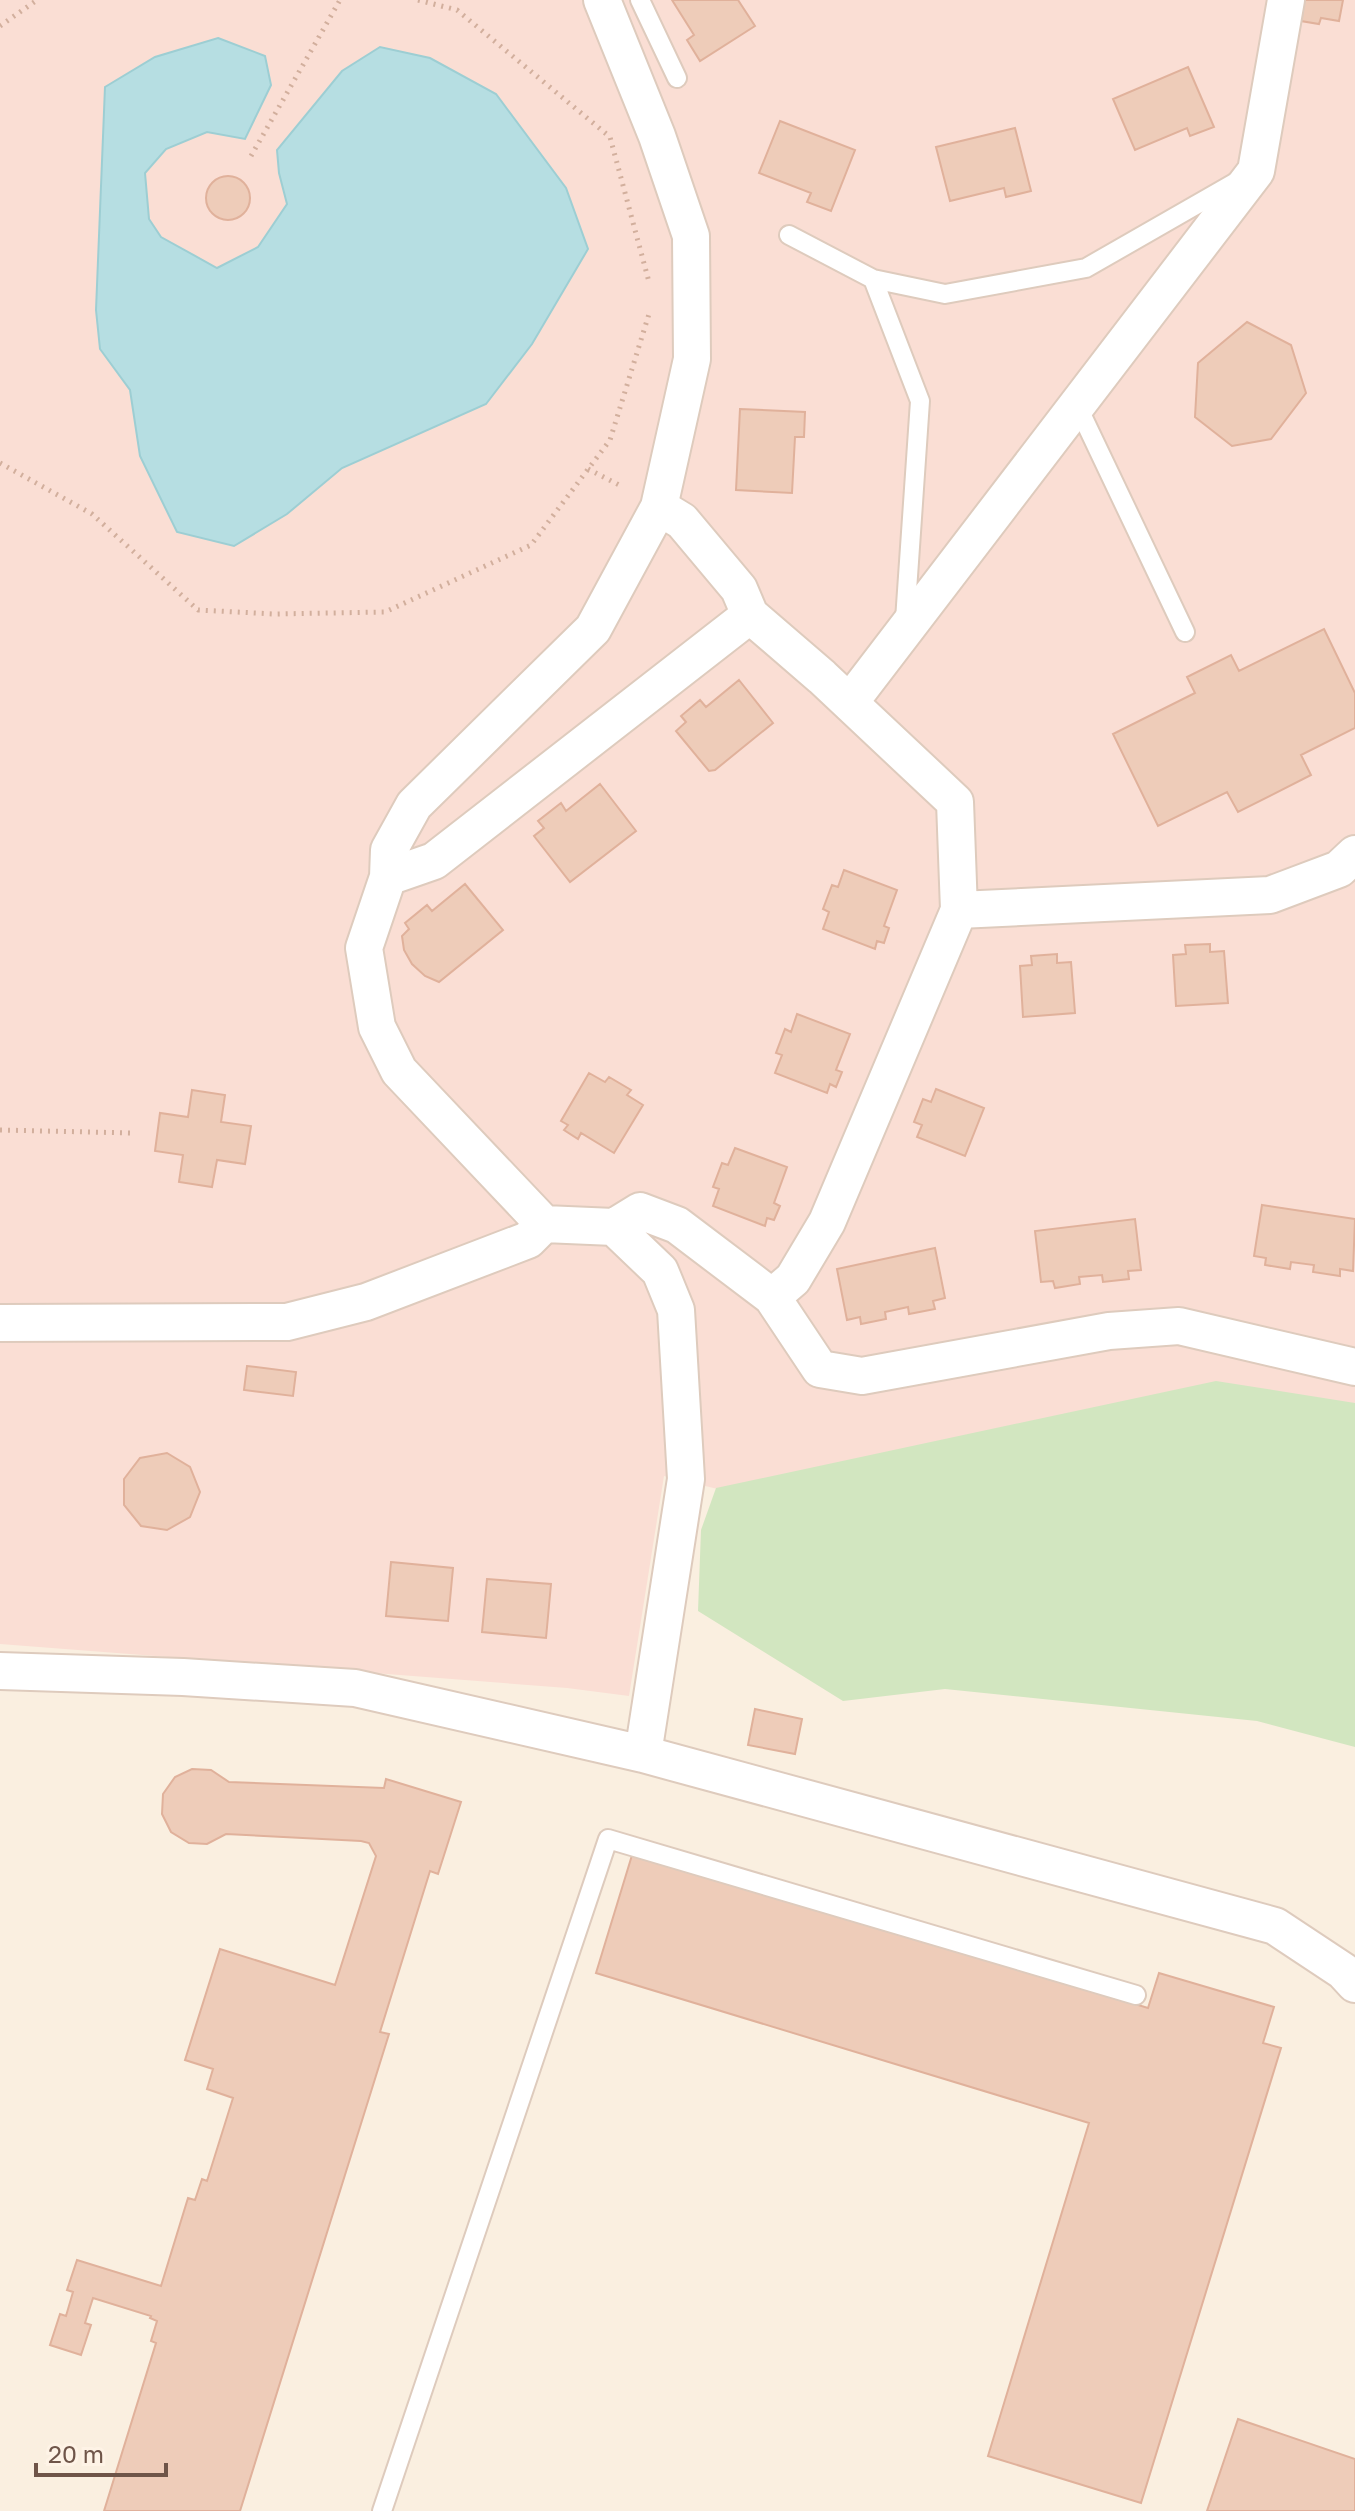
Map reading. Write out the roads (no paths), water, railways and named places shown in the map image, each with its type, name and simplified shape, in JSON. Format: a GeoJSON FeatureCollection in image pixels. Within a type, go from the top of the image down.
{"type":"FeatureCollection","features":[{"type":"Feature","properties":{"kind":"street"},"geometry":{"type":"LineString","coordinates":[[602,0],[657,136],[691,236],[692,359],[659,507],[593,629],[414,805],[389,850],[388,877],[364,948],[377,1027],[399,1071],[544,1224],[614,1227],[640,1211],[677,1225],[772,1297],[820,1369],[862,1376],[1109,1331],[1179,1326],[1355,1367]]}},
{"type":"Feature","properties":{"kind":"street"},"geometry":{"type":"LineString","coordinates":[[850,702],[1256,171],[1286,0]]}},
{"type":"Feature","properties":{"kind":"street"},"geometry":{"type":"LineString","coordinates":[[659,507],[682,521],[739,589],[750,615],[850,702],[955,802],[959,910],[827,1222],[793,1279],[772,1297]]}},
{"type":"Feature","properties":{"kind":"street"},"geometry":{"type":"LineString","coordinates":[[388,877],[434,861],[750,615]]}},
{"type":"Feature","properties":{"kind":"street"},"geometry":{"type":"LineString","coordinates":[[959,910],[1270,895],[1339,869],[1355,854]]}},
{"type":"Feature","properties":{"kind":"street"},"geometry":{"type":"LineString","coordinates":[[0,1323],[287,1322],[366,1302],[499,1252],[528,1240],[544,1224]]}},
{"type":"Feature","properties":{"kind":"street"},"geometry":{"type":"LineString","coordinates":[[614,1227],[660,1271],[676,1310],[686,1479],[643,1754]]}},
{"type":"Feature","properties":{"kind":"street"},"geometry":{"type":"LineString","coordinates":[[0,1671],[183,1677],[355,1688],[643,1754],[1275,1926],[1343,1971],[1355,1984]]}},
{"type":"Feature","properties":{"kind":"lane"},"geometry":{"type":"LineString","coordinates":[[640,0],[677,78]]}},
{"type":"Feature","properties":{"kind":"lane"},"geometry":{"type":"LineString","coordinates":[[789,235],[873,279],[945,294],[1086,268],[1256,171]]}},
{"type":"Feature","properties":{"kind":"lane"},"geometry":{"type":"LineString","coordinates":[[873,279],[920,401],[904,631]]}},
{"type":"Feature","properties":{"kind":"lane"},"geometry":{"type":"LineString","coordinates":[[1077,405],[1185,632]]}},
{"type":"Feature","properties":{"kind":"lane"},"geometry":{"type":"LineString","coordinates":[[382,2511],[608,1839],[1136,1995]]}},
{"type":"Feature","properties":{"kind":"water"},"geometry":{"type":"Polygon","coordinates":[[[218,38],[265,56],[271,85],[245,139],[207,132],[166,149],[145,173],[149,219],[161,237],[217,268],[258,247],[287,204],[277,150],[342,71],[380,47],[430,58],[496,94],[566,188],[588,249],[532,344],[486,404],[342,468],[287,514],[234,546],[177,532],[140,456],[130,390],[100,349],[96,310],[105,87],[155,57],[218,38]]]}}]}
